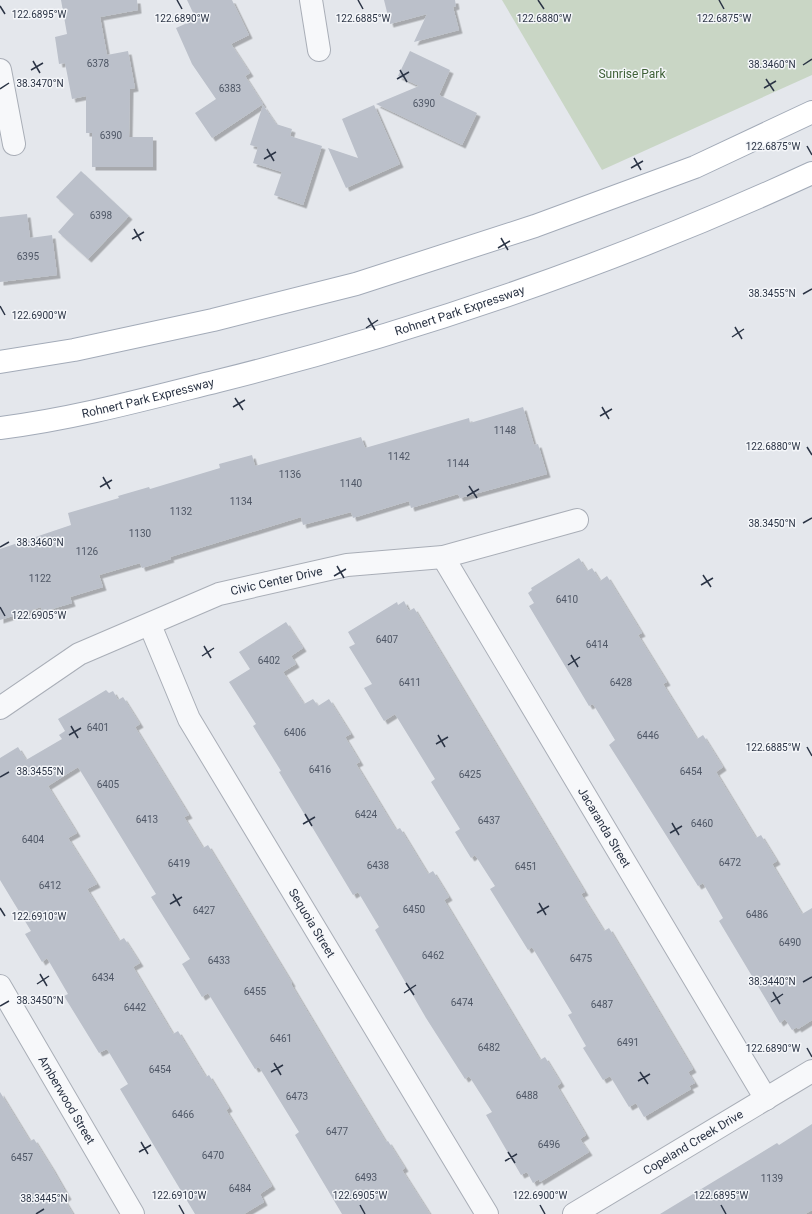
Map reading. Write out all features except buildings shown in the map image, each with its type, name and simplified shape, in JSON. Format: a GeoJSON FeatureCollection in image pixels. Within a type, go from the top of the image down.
{"type":"FeatureCollection","features":[{"type":"Feature","properties":{"kind":"main road"},"geometry":{"type":"LineString","coordinates":[[0,362],[74,350],[213,320],[356,284],[534,226],[694,167],[812,112]]}},
{"type":"Feature","properties":{"kind":"main road","name":"Rohnert Park Expressway"},"geometry":{"type":"LineString","coordinates":[[0,428],[20,426],[130,403],[326,353],[487,302],[602,262],[743,204],[812,173]]}},
{"type":"Feature","properties":{"kind":"street"},"geometry":{"type":"LineString","coordinates":[[311,0],[319,50]]}},
{"type":"Feature","properties":{"kind":"street"},"geometry":{"type":"LineString","coordinates":[[0,70],[14,144]]}},
{"type":"Feature","properties":{"kind":"street","name":"Civic Center Drive"},"geometry":{"type":"LineString","coordinates":[[0,708],[79,654],[150,625],[219,594],[339,566],[443,557],[577,520]]}},
{"type":"Feature","properties":{"kind":"street","name":"Jacaranda Street"},"geometry":{"type":"LineString","coordinates":[[443,557],[766,1098]]}},
{"type":"Feature","properties":{"kind":"street","name":"Sequoia Street"},"geometry":{"type":"LineString","coordinates":[[150,625],[189,719],[487,1214]]}},
{"type":"Feature","properties":{"kind":"street","name":"Amberwood Street"},"geometry":{"type":"LineString","coordinates":[[0,986],[133,1214]]}},
{"type":"Feature","properties":{"kind":"street","name":"Copeland Creek Drive"},"geometry":{"type":"LineString","coordinates":[[574,1214],[812,1070]]}},
{"type":"Feature","properties":{"kind":"green space","name":"Sunrise Park"},"geometry":{"type":"Polygon","coordinates":[[[502,0],[812,0],[812,75],[602,170],[502,0]]]}}]}
